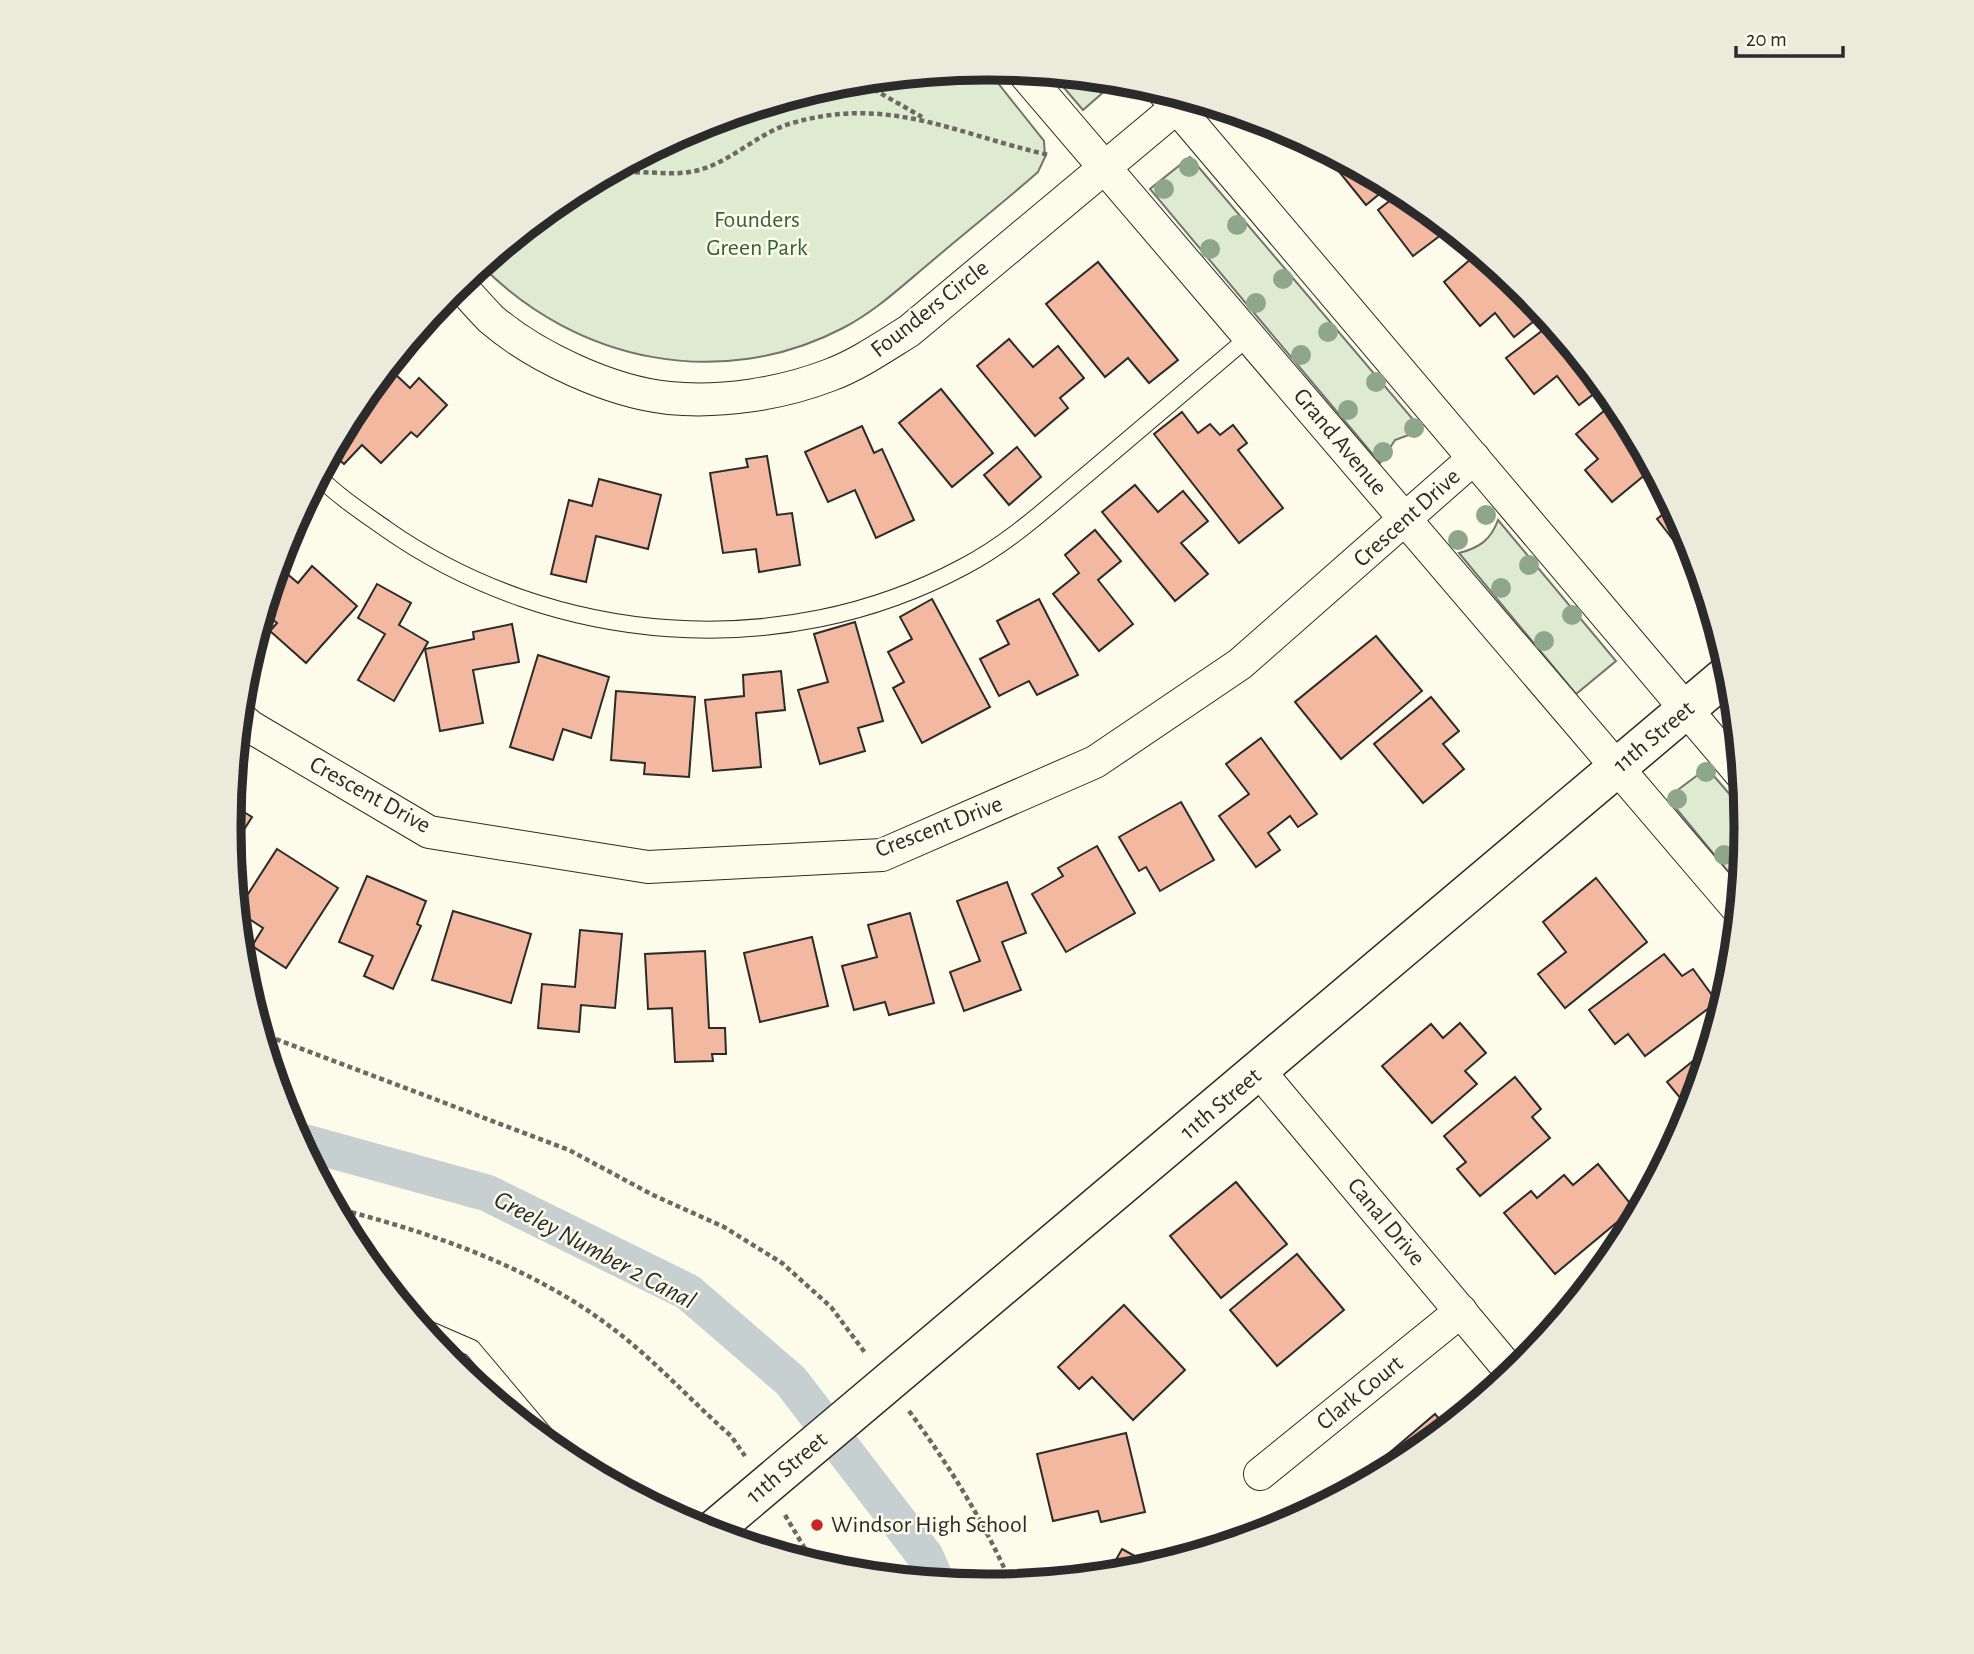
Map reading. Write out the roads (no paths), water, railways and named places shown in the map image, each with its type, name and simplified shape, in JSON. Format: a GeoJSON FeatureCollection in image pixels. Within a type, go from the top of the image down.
{"type":"FeatureCollection","features":[{"type":"Feature","properties":{"kind":"street","name":"Grand Avenue"},"geometry":{"type":"LineString","coordinates":[[1031,82],[1730,899]]}},
{"type":"Feature","properties":{"kind":"street","name":"Founders Circle"},"geometry":{"type":"LineString","coordinates":[[466,293],[490,318],[517,338],[542,354],[595,378],[667,398],[733,397],[782,389],[831,375],[863,360],[909,331],[1104,168],[1166,103]]}},
{"type":"Feature","properties":{"kind":"street"},"geometry":{"type":"LineString","coordinates":[[1175,105],[1730,761]]}},
{"type":"Feature","properties":{"kind":"street","name":"Crescent Drive"},"geometry":{"type":"LineString","coordinates":[[248,724],[429,832],[648,867],[882,855],[1095,762],[1240,664],[1474,458]]}},
{"type":"Feature","properties":{"kind":"street","name":"11th Street"},"geometry":{"type":"LineString","coordinates":[[720,1524],[1260,1072],[1719,681]]}},
{"type":"Feature","properties":{"kind":"street","name":"Canal Drive"},"geometry":{"type":"LineString","coordinates":[[1260,1072],[1505,1364]]}},
{"type":"Feature","properties":{"kind":"street","name":"Clark Court"},"geometry":{"type":"LineString","coordinates":[[1260,1474],[1461,1311]]}},
{"type":"Feature","properties":{"kind":"lane"},"geometry":{"type":"LineString","coordinates":[[325,483],[337,495],[426,557],[528,602],[589,619],[630,625],[716,630],[763,627],[841,613],[905,596],[965,566],[1022,530],[1250,336]]}},
{"type":"Feature","properties":{"kind":"lane"},"geometry":{"type":"LineString","coordinates":[[440,1334],[472,1348],[530,1416]]}},
{"type":"Feature","properties":{"kind":"waterway","name":"Greeley Number 2 Canal"},"geometry":{"type":"LineString","coordinates":[[311,1144],[487,1193],[688,1292],[791,1381],[925,1556],[932,1571]]}},
{"type":"Feature","properties":{"kind":"place","name":"Windsor High School"},"geometry":{"type":"Point","coordinates":[817,1525]}},
{"type":"Feature","properties":{"kind":"park label","name":"Founders Green Park"},"geometry":{"type":"Point","coordinates":[757,234]}}]}
